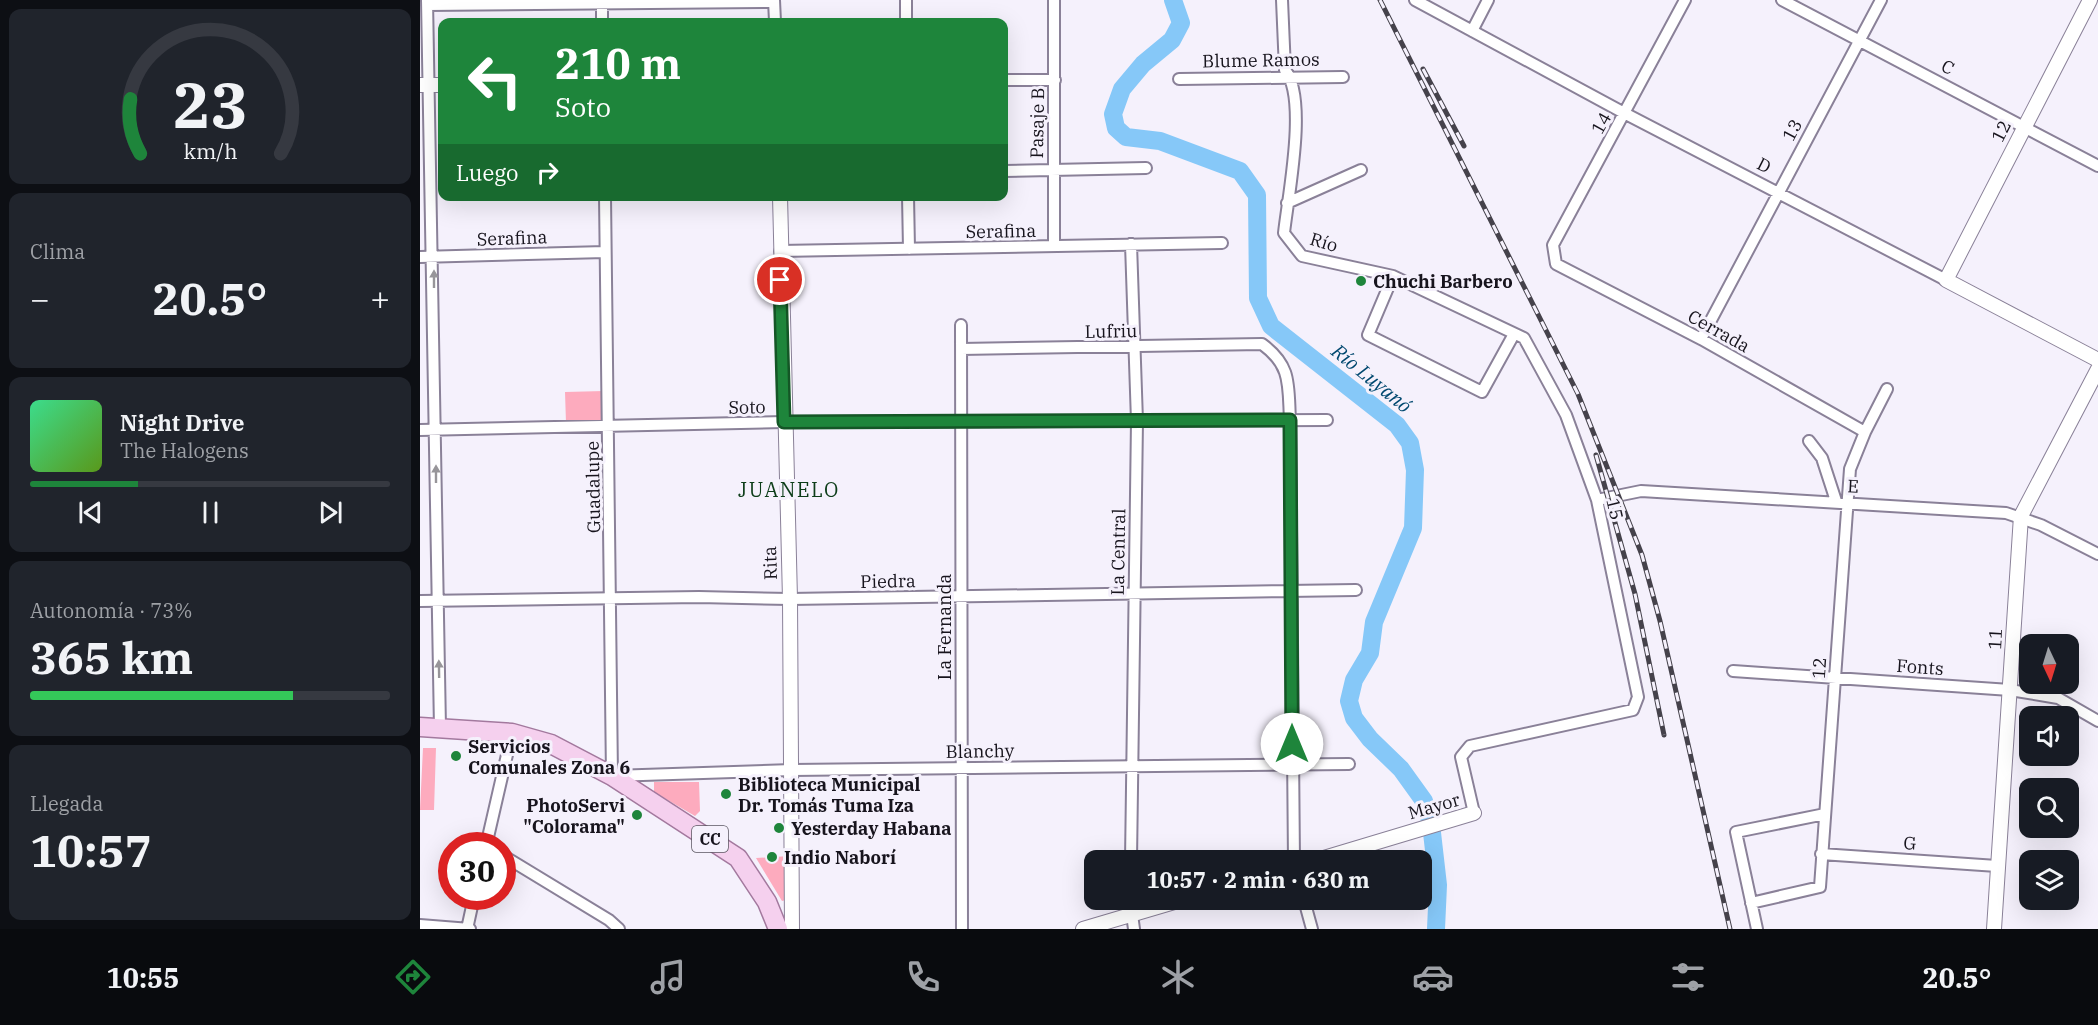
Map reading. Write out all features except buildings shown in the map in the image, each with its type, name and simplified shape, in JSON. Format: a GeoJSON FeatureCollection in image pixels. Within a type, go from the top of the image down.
{"type":"FeatureCollection","features":[{"type":"Feature","properties":{"kind":"main road","name":"CC"},"geometry":{"type":"LineString","coordinates":[[420,727],[512,733],[551,744],[612,777],[738,858],[767,902],[778,929]]}},
{"type":"Feature","properties":{"kind":"street"},"geometry":{"type":"LineString","coordinates":[[906,0],[906,18]]}},
{"type":"Feature","properties":{"kind":"street","name":"Pasaje B"},"geometry":{"type":"LineString","coordinates":[[1053,246],[1054,0]]}},
{"type":"Feature","properties":{"kind":"street","name":"Río"},"geometry":{"type":"LineString","coordinates":[[1282,0],[1285,70],[1292,78],[1296,132],[1284,233],[1302,256],[1393,276],[1514,334]]}},
{"type":"Feature","properties":{"kind":"street","name":"D"},"geometry":{"type":"LineString","coordinates":[[1415,0],[1626,114],[2098,360]]}},
{"type":"Feature","properties":{"kind":"street"},"geometry":{"type":"LineString","coordinates":[[1472,31],[1488,0]]}},
{"type":"Feature","properties":{"kind":"street","name":"14"},"geometry":{"type":"LineString","coordinates":[[1556,264],[1553,245],[1626,114],[1685,0]]}},
{"type":"Feature","properties":{"kind":"street","name":"C"},"geometry":{"type":"LineString","coordinates":[[1782,0],[2098,166]]}},
{"type":"Feature","properties":{"kind":"street","name":"13"},"geometry":{"type":"LineString","coordinates":[[1701,339],[1881,0]]}},
{"type":"Feature","properties":{"kind":"street","name":"12"},"geometry":{"type":"LineString","coordinates":[[1947,280],[2023,126],[2090,0]]}},
{"type":"Feature","properties":{"kind":"street"},"geometry":{"type":"LineString","coordinates":[[440,728],[434,257],[427,2],[774,1],[775,18]]}},
{"type":"Feature","properties":{"kind":"street"},"geometry":{"type":"LineString","coordinates":[[602,2],[602,18]]}},
{"type":"Feature","properties":{"kind":"street","name":"Blume Ramos"},"geometry":{"type":"LineString","coordinates":[[1179,79],[1343,77]]}},
{"type":"Feature","properties":{"kind":"street"},"geometry":{"type":"LineString","coordinates":[[1008,80],[1055,80]]}},
{"type":"Feature","properties":{"kind":"street"},"geometry":{"type":"LineString","coordinates":[[1008,171],[1146,168]]}},
{"type":"Feature","properties":{"kind":"street"},"geometry":{"type":"LineString","coordinates":[[1287,203],[1361,170]]}},
{"type":"Feature","properties":{"kind":"street","name":"Guadalupe"},"geometry":{"type":"LineString","coordinates":[[605,201],[612,777]]}},
{"type":"Feature","properties":{"kind":"street","name":"Rita"},"geometry":{"type":"LineString","coordinates":[[780,201],[790,599],[792,929]]}},
{"type":"Feature","properties":{"kind":"street"},"geometry":{"type":"LineString","coordinates":[[908,201],[909,249]]}},
{"type":"Feature","properties":{"kind":"street","name":"Serafina"},"geometry":{"type":"LineString","coordinates":[[780,251],[1222,243]]}},
{"type":"Feature","properties":{"kind":"street","name":"La Central"},"geometry":{"type":"LineString","coordinates":[[1131,244],[1137,421],[1131,850]]}},
{"type":"Feature","properties":{"kind":"street","name":"Serafina"},"geometry":{"type":"LineString","coordinates":[[420,257],[605,252]]}},
{"type":"Feature","properties":{"kind":"street","name":"Cerrada"},"geometry":{"type":"LineString","coordinates":[[1556,264],[1701,339],[1865,432]]}},
{"type":"Feature","properties":{"kind":"street"},"geometry":{"type":"LineString","coordinates":[[1393,276],[1368,335],[1482,392],[1514,334]]}},
{"type":"Feature","properties":{"kind":"street","name":"La Fernanda"},"geometry":{"type":"LineString","coordinates":[[961,325],[962,929]]}},
{"type":"Feature","properties":{"kind":"street","name":"15"},"geometry":{"type":"LineString","coordinates":[[1514,334],[1524,338],[1566,415],[1597,500],[1638,697],[1633,710]]}},
{"type":"Feature","properties":{"kind":"street","name":"Lufriu"},"geometry":{"type":"LineString","coordinates":[[961,349],[1262,344],[1283,363],[1288,383],[1290,420]]}},
{"type":"Feature","properties":{"kind":"street","name":"11"},"geometry":{"type":"LineString","coordinates":[[1994,929],[2021,516],[2098,369]]}},
{"type":"Feature","properties":{"kind":"street","name":"12"},"geometry":{"type":"LineString","coordinates":[[1751,903],[1820,887],[1836,678],[1842,501],[1850,469],[1865,432],[1887,389]]}},
{"type":"Feature","properties":{"kind":"street"},"geometry":{"type":"LineString","coordinates":[[1290,420],[1294,850]]}},
{"type":"Feature","properties":{"kind":"street","name":"Soto"},"geometry":{"type":"LineString","coordinates":[[420,430],[784,422],[1327,420]]}},
{"type":"Feature","properties":{"kind":"street"},"geometry":{"type":"LineString","coordinates":[[1809,441],[1822,458],[1842,501]]}},
{"type":"Feature","properties":{"kind":"street","name":"E"},"geometry":{"type":"LineString","coordinates":[[1597,500],[1641,491],[1842,501],[2006,513],[2021,516],[2098,554]]}},
{"type":"Feature","properties":{"kind":"street","name":"Piedra"},"geometry":{"type":"LineString","coordinates":[[420,601],[699,597],[790,599],[1356,590]]}},
{"type":"Feature","properties":{"kind":"street","name":"Fonts"},"geometry":{"type":"LineString","coordinates":[[1733,671],[2010,690],[2058,699],[2098,721]]}},
{"type":"Feature","properties":{"kind":"street","name":"Mayor"},"geometry":{"type":"LineString","coordinates":[[1350,850],[1474,813],[1461,757],[1470,746],[1633,710]]}},
{"type":"Feature","properties":{"kind":"street"},"geometry":{"type":"LineString","coordinates":[[489,832],[512,733]]}},
{"type":"Feature","properties":{"kind":"street","name":"Blanchy"},"geometry":{"type":"LineString","coordinates":[[612,777],[792,770],[1349,764]]}},
{"type":"Feature","properties":{"kind":"street"},"geometry":{"type":"LineString","coordinates":[[1757,929],[1736,832],[1825,814]]}},
{"type":"Feature","properties":{"kind":"street","name":"G"},"geometry":{"type":"LineString","coordinates":[[1821,854],[1997,866]]}},
{"type":"Feature","properties":{"kind":"street"},"geometry":{"type":"LineString","coordinates":[[516,864],[609,920],[619,929]]}},
{"type":"Feature","properties":{"kind":"street"},"geometry":{"type":"LineString","coordinates":[[420,925],[468,928],[471,910]]}},
{"type":"Feature","properties":{"kind":"street"},"geometry":{"type":"LineString","coordinates":[[1130,910],[1134,929]]}},
{"type":"Feature","properties":{"kind":"street"},"geometry":{"type":"LineString","coordinates":[[1083,929],[1147,910]]}},
{"type":"Feature","properties":{"kind":"street"},"geometry":{"type":"LineString","coordinates":[[1307,910],[1312,929]]}},
{"type":"Feature","properties":{"kind":"shaded area"},"geometry":{"type":"Polygon","coordinates":[[[604,391],[605,423],[566,423],[565,392],[604,391]]]}},
{"type":"Feature","properties":{"kind":"shaded area"},"geometry":{"type":"Polygon","coordinates":[[[423,748],[436,748],[434,810],[420,810],[423,748]]]}},
{"type":"Feature","properties":{"kind":"shaded area"},"geometry":{"type":"Polygon","coordinates":[[[654,782],[699,782],[700,811],[695,816],[654,792],[654,782]]]}},
{"type":"Feature","properties":{"kind":"shaded area"},"geometry":{"type":"Polygon","coordinates":[[[790,856],[786,900],[782,901],[756,858],[790,856]]]}},
{"type":"Feature","properties":{"kind":"waterway","name":"Río Luyanó"},"geometry":{"type":"LineString","coordinates":[[1173,0],[1181,23],[1172,40],[1143,64],[1122,89],[1113,114],[1116,128],[1126,137],[1160,141],[1240,171],[1257,195],[1258,298],[1271,326],[1397,425],[1410,443],[1415,470],[1413,528],[1374,622],[1370,653],[1354,680],[1349,701],[1354,718],[1370,739],[1401,769],[1424,801],[1431,824],[1438,885],[1436,929]]}},
{"type":"Feature","properties":{"kind":"railway"},"geometry":{"type":"LineString","coordinates":[[1380,0],[1578,394],[1642,555],[1660,621],[1730,929]]}},
{"type":"Feature","properties":{"kind":"railway"},"geometry":{"type":"LineString","coordinates":[[1423,69],[1464,146]]}},
{"type":"Feature","properties":{"kind":"railway"},"geometry":{"type":"LineString","coordinates":[[1596,455],[1635,594],[1664,735]]}},
{"type":"Feature","properties":{"kind":"place","name":"Chuchi Barbero"},"geometry":{"type":"Point","coordinates":[1361,281]}},
{"type":"Feature","properties":{"kind":"place","name":"Servicios Comunales Zona 6"},"geometry":{"type":"Point","coordinates":[456,756]}},
{"type":"Feature","properties":{"kind":"place","name":"Biblioteca Municipal Dr. Tomás Tuma Iza"},"geometry":{"type":"Point","coordinates":[726,794]}},
{"type":"Feature","properties":{"kind":"place","name":"PhotoServi \"Colorama\""},"geometry":{"type":"Point","coordinates":[637,815]}},
{"type":"Feature","properties":{"kind":"place","name":"Yesterday Habana"},"geometry":{"type":"Point","coordinates":[779,828]}},
{"type":"Feature","properties":{"kind":"place","name":"Indio Naborí"},"geometry":{"type":"Point","coordinates":[772,857]}},
{"type":"Feature","properties":{"kind":"district","name":"JUANELO"},"geometry":{"type":"Point","coordinates":[789,489]}},
{"type":"Feature","properties":{"kind":"route"},"geometry":{"type":"LineString","coordinates":[[780,280],[784,422],[1290,420],[1293,590],[1292,744]]}}]}
